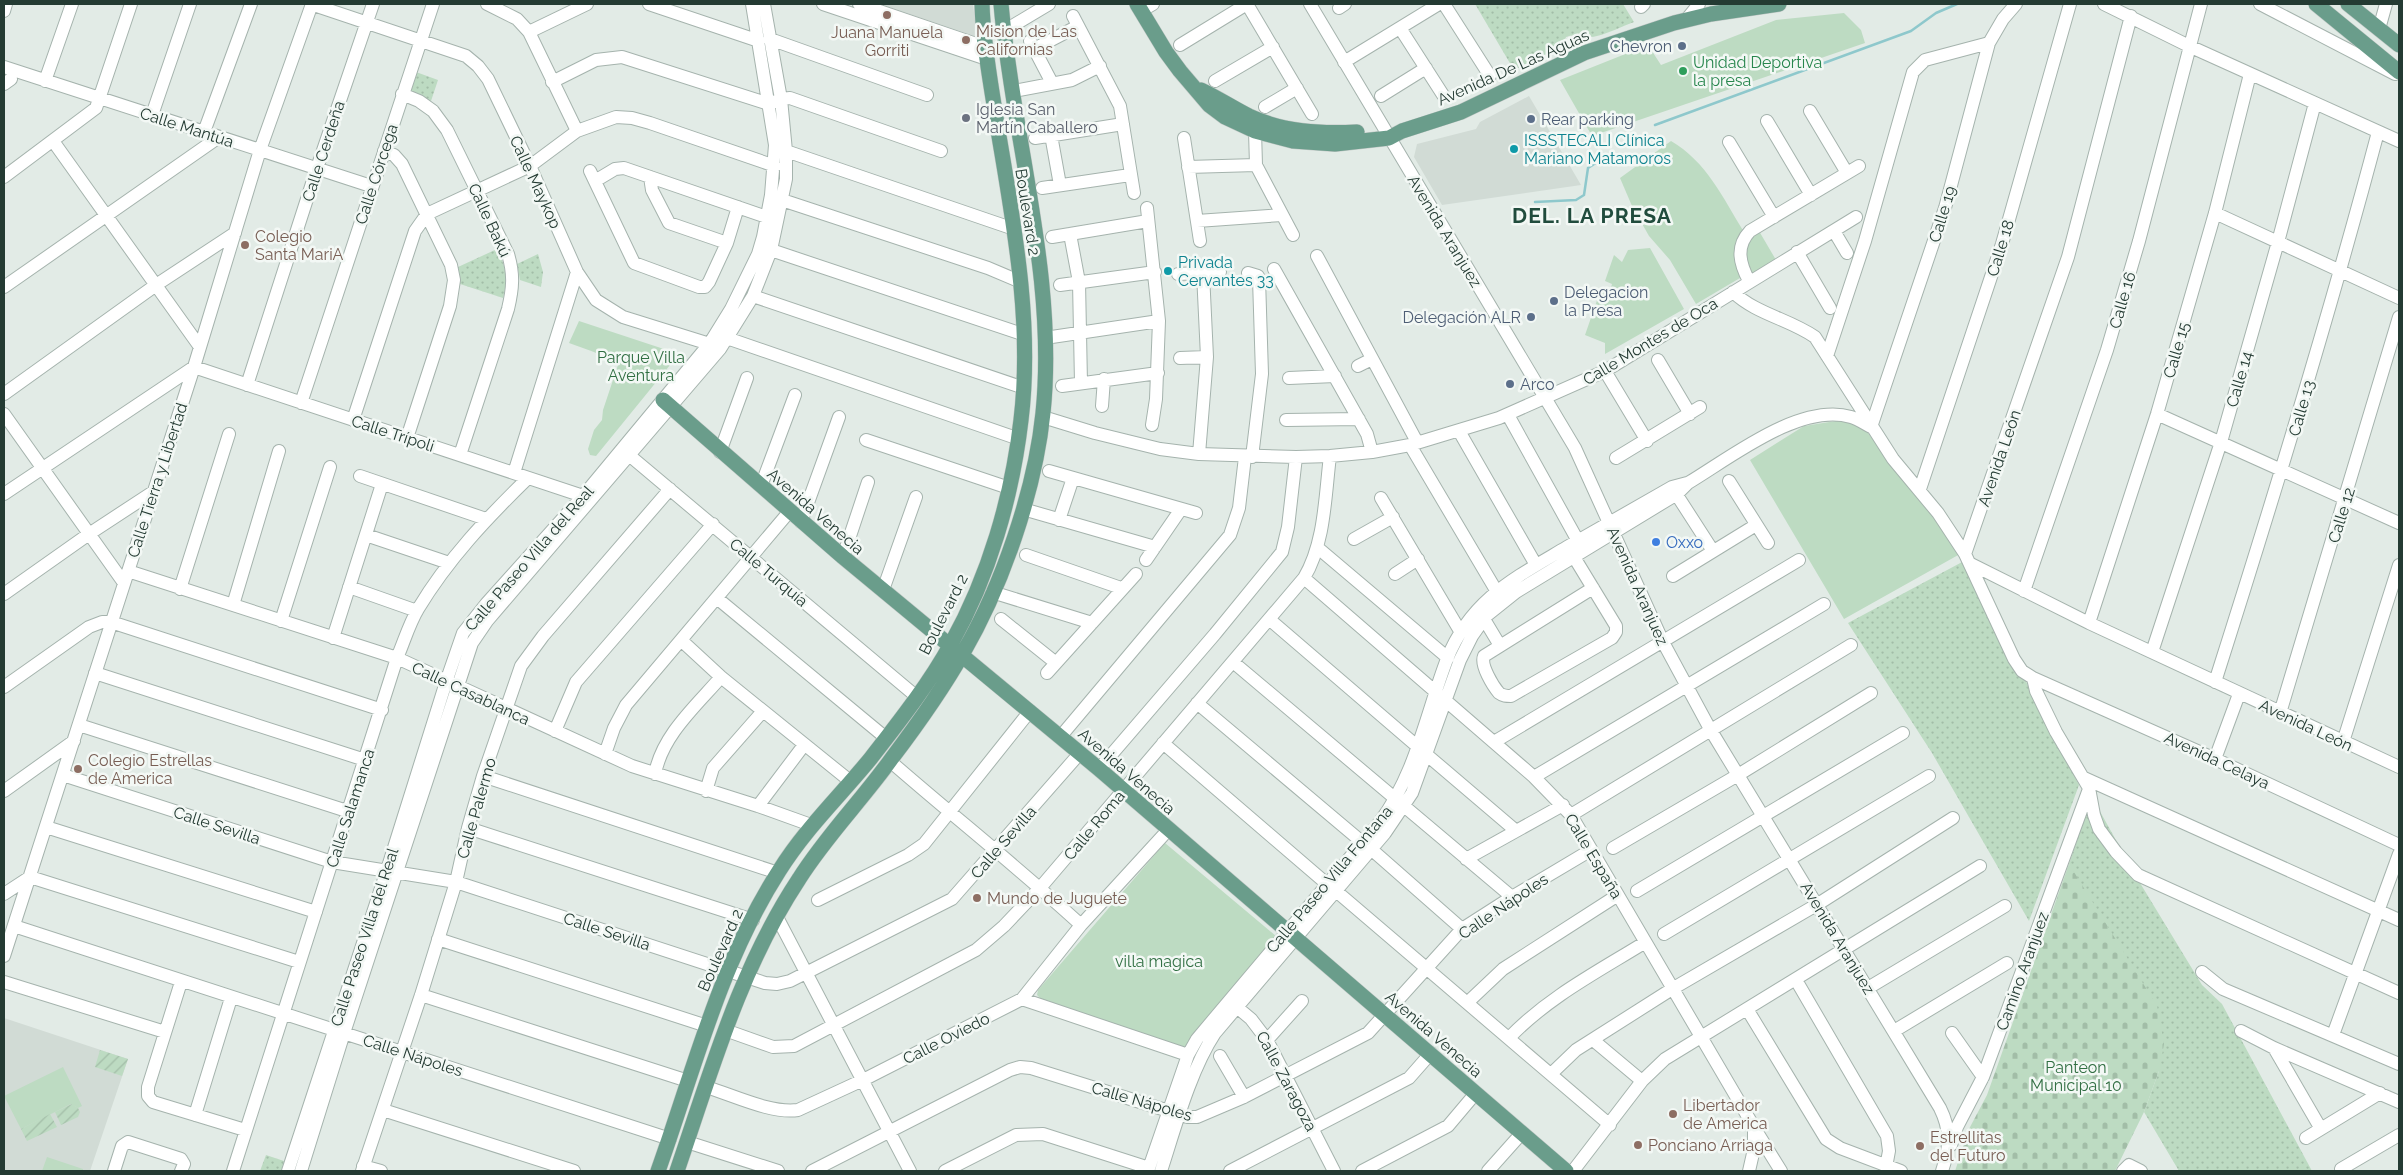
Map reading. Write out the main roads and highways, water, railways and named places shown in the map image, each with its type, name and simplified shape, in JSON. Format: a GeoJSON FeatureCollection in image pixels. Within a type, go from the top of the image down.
{"type":"FeatureCollection","features":[{"type":"Feature","properties":{"kind":"main road","name":"Boulevard 2"},"geometry":{"type":"LineString","coordinates":[[658,1171],[728,969],[752,920],[778,873],[811,825],[886,738],[956,650],[1009,488],[1018,439],[1024,388],[1025,335],[1014,228],[986,53],[982,4]]}},
{"type":"Feature","properties":{"kind":"main road","name":"Boulevard 2"},"geometry":{"type":"LineString","coordinates":[[677,1171],[725,1030],[746,976],[777,916],[798,880],[820,849],[890,761],[992,592],[1023,509],[1034,469],[1042,417],[1046,384],[1045,338],[1041,282],[1001,4]]}},
{"type":"Feature","properties":{"kind":"main road","name":"Avenida De Las Aguas"},"geometry":{"type":"LineString","coordinates":[[1143,6],[1166,52],[1209,105],[1225,117],[1256,131],[1293,141],[1321,144],[1392,133],[1461,112],[1546,70],[1638,34],[1686,20],[1751,6],[1779,4]]}},
{"type":"Feature","properties":{"kind":"main road"},"geometry":{"type":"LineString","coordinates":[[2348,4],[2399,45]]}},
{"type":"Feature","properties":{"kind":"main road"},"geometry":{"type":"LineString","coordinates":[[2317,6],[2399,72]]}},
{"type":"Feature","properties":{"kind":"main road","name":"Avenida De Las Aguas"},"geometry":{"type":"LineString","coordinates":[[1193,86],[1251,117],[1296,130],[1335,133],[1392,133]]}},
{"type":"Feature","properties":{"kind":"main road","name":"Avenida Venecia"},"geometry":{"type":"LineString","coordinates":[[666,403],[789,512],[1061,736],[1566,1171]]}},
{"type":"Feature","properties":{"kind":"waterway"},"geometry":{"type":"LineString","coordinates":[[1655,125],[1911,31],[1936,13],[1957,4]]}},
{"type":"Feature","properties":{"kind":"waterway"},"geometry":{"type":"LineString","coordinates":[[1535,202],[1576,200],[1584,195],[1588,168],[1608,155]]}},
{"type":"Feature","properties":{"kind":"place","name":"Juana Manuela Gorriti"},"geometry":{"type":"Point","coordinates":[887,15]}},
{"type":"Feature","properties":{"kind":"place","name":"Mision de Las Californias"},"geometry":{"type":"Point","coordinates":[966,40]}},
{"type":"Feature","properties":{"kind":"place","name":"Chevron"},"geometry":{"type":"Point","coordinates":[1682,46]}},
{"type":"Feature","properties":{"kind":"place","name":"Unidad Deportiva la presa"},"geometry":{"type":"Point","coordinates":[1683,71]}},
{"type":"Feature","properties":{"kind":"place","name":"Iglesia San Martín Caballero"},"geometry":{"type":"Point","coordinates":[966,118]}},
{"type":"Feature","properties":{"kind":"place","name":"Rear parking"},"geometry":{"type":"Point","coordinates":[1531,119]}},
{"type":"Feature","properties":{"kind":"place","name":"ISSSTECALI Clínica Mariano Matamoros"},"geometry":{"type":"Point","coordinates":[1514,149]}},
{"type":"Feature","properties":{"kind":"place","name":"Colegio Santa MariA"},"geometry":{"type":"Point","coordinates":[245,245]}},
{"type":"Feature","properties":{"kind":"place","name":"Privada Cervantes 33"},"geometry":{"type":"Point","coordinates":[1168,271]}},
{"type":"Feature","properties":{"kind":"place","name":"Delegacion la Presa"},"geometry":{"type":"Point","coordinates":[1554,301]}},
{"type":"Feature","properties":{"kind":"place","name":"Delegación ALR"},"geometry":{"type":"Point","coordinates":[1531,317]}},
{"type":"Feature","properties":{"kind":"place","name":"Arco"},"geometry":{"type":"Point","coordinates":[1510,384]}},
{"type":"Feature","properties":{"kind":"place","name":"Oxxo"},"geometry":{"type":"Point","coordinates":[1656,542]}},
{"type":"Feature","properties":{"kind":"place","name":"Colegio Estrellas de America"},"geometry":{"type":"Point","coordinates":[78,769]}},
{"type":"Feature","properties":{"kind":"place","name":"Mundo de Juguete"},"geometry":{"type":"Point","coordinates":[977,898]}},
{"type":"Feature","properties":{"kind":"place","name":"Libertador de America"},"geometry":{"type":"Point","coordinates":[1673,1114]}},
{"type":"Feature","properties":{"kind":"place","name":"Ponciano Arriaga"},"geometry":{"type":"Point","coordinates":[1638,1145]}},
{"type":"Feature","properties":{"kind":"place","name":"Estrellitas del Futuro"},"geometry":{"type":"Point","coordinates":[1920,1146]}},
{"type":"Feature","properties":{"kind":"district","name":"DEL. LA PRESA"},"geometry":{"type":"Point","coordinates":[1592,216]}},
{"type":"Feature","properties":{"kind":"park label","name":"Parque Villa Aventura"},"geometry":{"type":"Point","coordinates":[641,366]}},
{"type":"Feature","properties":{"kind":"park label","name":"villa magica"},"geometry":{"type":"Point","coordinates":[1159,961]}},
{"type":"Feature","properties":{"kind":"park label","name":"Panteon Municipal 10"},"geometry":{"type":"Point","coordinates":[2076,1076]}}]}
